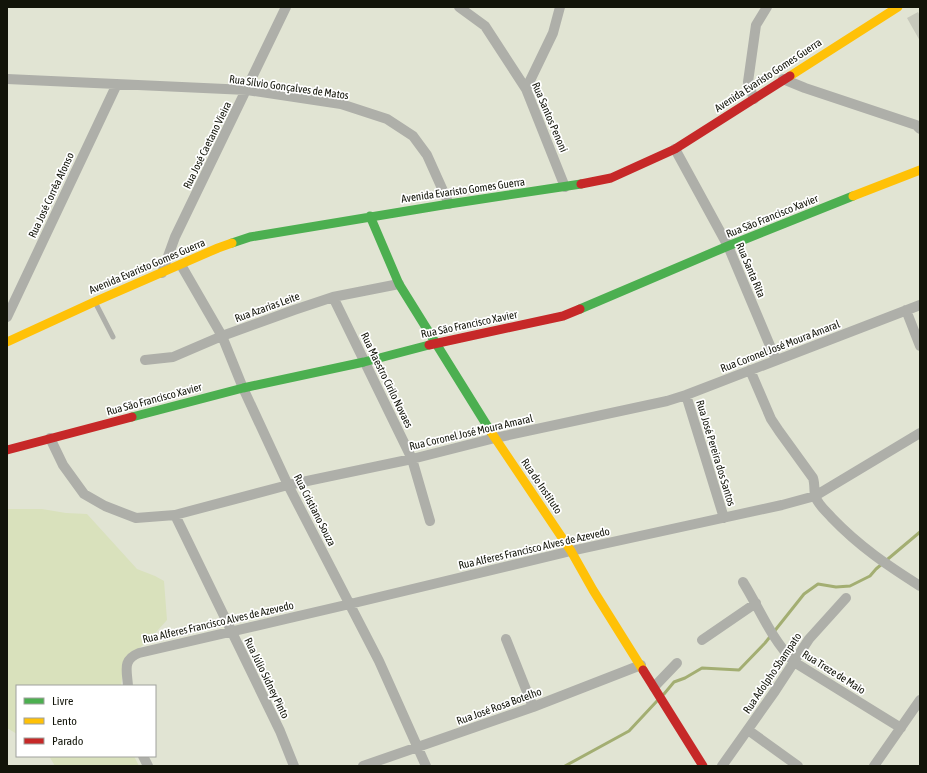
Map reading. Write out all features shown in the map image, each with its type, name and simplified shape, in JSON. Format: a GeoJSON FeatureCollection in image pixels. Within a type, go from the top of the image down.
{"type":"FeatureCollection","features":[{"type":"Feature","properties":{"kind":"main road","name":"Avenida Evaristo Gomes Guerra"},"geometry":{"type":"LineString","coordinates":[[7,342],[218,248],[250,237],[370,216],[565,187],[611,178],[675,149],[898,7]]}},
{"type":"Feature","properties":{"kind":"main road","name":"Rua São Francisco Xavier"},"geometry":{"type":"LineString","coordinates":[[7,450],[243,388],[364,362],[436,343],[563,316],[728,246],[920,170]]}},
{"type":"Feature","properties":{"kind":"main road","name":"Rua do Instituto"},"geometry":{"type":"LineString","coordinates":[[370,216],[400,284],[495,438],[571,551],[593,590],[703,766]]}},
{"type":"Feature","properties":{"kind":"street","name":"Rua José Caetano Vieira"},"geometry":{"type":"LineString","coordinates":[[162,273],[175,237],[286,7]]}},
{"type":"Feature","properties":{"kind":"street","name":"Rua Santos Penoni"},"geometry":{"type":"LineString","coordinates":[[459,7],[485,26],[526,89],[565,187]]}},
{"type":"Feature","properties":{"kind":"street"},"geometry":{"type":"LineString","coordinates":[[526,89],[553,33],[560,7]]}},
{"type":"Feature","properties":{"kind":"street"},"geometry":{"type":"LineString","coordinates":[[754,99],[748,82],[756,25],[767,7]]}},
{"type":"Feature","properties":{"kind":"street","name":"Rua Sílvio Gonçalves de Matos"},"geometry":{"type":"LineString","coordinates":[[7,79],[247,90],[341,104],[387,119],[413,136],[428,155],[449,204]]}},
{"type":"Feature","properties":{"kind":"street"},"geometry":{"type":"LineString","coordinates":[[783,79],[805,88],[919,126]]}},
{"type":"Feature","properties":{"kind":"street","name":"Rua José Corrêa Afonso"},"geometry":{"type":"LineString","coordinates":[[7,317],[117,84]]}},
{"type":"Feature","properties":{"kind":"street","name":"Rua Santa Rita"},"geometry":{"type":"LineString","coordinates":[[675,149],[728,246],[776,360]]}},
{"type":"Feature","properties":{"kind":"street","name":"Rua Cristiano Souza"},"geometry":{"type":"LineString","coordinates":[[181,265],[222,336],[243,388],[288,485],[379,662],[426,766]]}},
{"type":"Feature","properties":{"kind":"street","name":"Rua Azarias Leite"},"geometry":{"type":"LineString","coordinates":[[145,360],[173,357],[222,336],[333,297],[400,284]]}},
{"type":"Feature","properties":{"kind":"street","name":"Rua Maestro Cirilo Novaes"},"geometry":{"type":"LineString","coordinates":[[333,297],[412,459],[430,521]]}},
{"type":"Feature","properties":{"kind":"street","name":"Rua Coronel José Moura Amaral"},"geometry":{"type":"LineString","coordinates":[[50,438],[63,466],[84,494],[105,506],[136,518],[175,515],[288,485],[412,459],[495,438],[667,401],[920,305]]}},
{"type":"Feature","properties":{"kind":"street"},"geometry":{"type":"LineString","coordinates":[[906,310],[920,346]]}},
{"type":"Feature","properties":{"kind":"street"},"geometry":{"type":"LineString","coordinates":[[750,370],[771,419],[778,431],[813,478],[815,484],[815,496],[830,516],[865,549],[920,586]]}},
{"type":"Feature","properties":{"kind":"street","name":"Rua José Pereira dos Santos"},"geometry":{"type":"LineString","coordinates":[[686,395],[724,518]]}},
{"type":"Feature","properties":{"kind":"street","name":"Rua Alferes Francisco Alves de Azevedo"},"geometry":{"type":"LineString","coordinates":[[128,685],[127,662],[130,657],[139,653],[571,551],[782,505],[815,496],[920,433]]}},
{"type":"Feature","properties":{"kind":"street","name":"Rua Júlio Sidney Pinto"},"geometry":{"type":"LineString","coordinates":[[175,515],[259,688],[294,766]]}},
{"type":"Feature","properties":{"kind":"street","name":"Rua Treze de Maio"},"geometry":{"type":"LineString","coordinates":[[744,582],[774,638],[794,662],[901,728]]}},
{"type":"Feature","properties":{"kind":"street","name":"Rua Adolpho Sbampato"},"geometry":{"type":"LineString","coordinates":[[722,766],[809,639],[846,598]]}},
{"type":"Feature","properties":{"kind":"street"},"geometry":{"type":"LineString","coordinates":[[702,640],[756,603]]}},
{"type":"Feature","properties":{"kind":"street"},"geometry":{"type":"LineString","coordinates":[[506,639],[533,707]]}},
{"type":"Feature","properties":{"kind":"street"},"geometry":{"type":"LineString","coordinates":[[654,687],[677,663]]}},
{"type":"Feature","properties":{"kind":"street","name":"Rua José Rosa Botelho"},"geometry":{"type":"LineString","coordinates":[[363,766],[533,707],[641,665]]}},
{"type":"Feature","properties":{"kind":"street"},"geometry":{"type":"LineString","coordinates":[[874,766],[920,700]]}},
{"type":"Feature","properties":{"kind":"street"},"geometry":{"type":"LineString","coordinates":[[748,730],[798,766]]}},
{"type":"Feature","properties":{"kind":"street"},"geometry":{"type":"LineString","coordinates":[[144,757],[148,766]]}},
{"type":"Feature","properties":{"kind":"lane"},"geometry":{"type":"LineString","coordinates":[[94,302],[113,337]]}},
{"type":"Feature","properties":{"kind":"green space"},"geometry":{"type":"Polygon","coordinates":[[[7,509],[42,509],[66,513],[87,514],[137,569],[164,581],[167,620],[147,642],[125,659],[121,685],[16,685],[16,733],[7,728],[7,509]]]}},
{"type":"Feature","properties":{"kind":"green space"},"geometry":{"type":"Polygon","coordinates":[[[50,757],[134,757],[139,766],[55,766],[50,757]]]}},
{"type":"Feature","properties":{"kind":"building"},"geometry":{"type":"Polygon","coordinates":[[[918,12],[920,16],[920,41],[907,18],[918,12]]]}},
{"type":"Feature","properties":{"kind":"waterway"},"geometry":{"type":"LineString","coordinates":[[664,694],[674,682],[685,678],[702,668],[739,670],[765,643],[804,594],[818,584],[836,587],[850,586],[870,576],[876,569],[920,532]]}},
{"type":"Feature","properties":{"kind":"waterway"},"geometry":{"type":"LineString","coordinates":[[565,766],[629,731],[657,701]]}},
{"type":"Feature","properties":{"kind":"traffic: fast"},"geometry":{"type":"LineString","coordinates":[[232,243],[250,237],[581,184]]}},
{"type":"Feature","properties":{"kind":"traffic: fast"},"geometry":{"type":"LineString","coordinates":[[580,309],[728,246],[853,196]]}},
{"type":"Feature","properties":{"kind":"traffic: fast"},"geometry":{"type":"LineString","coordinates":[[370,216],[399,284],[491,432]]}},
{"type":"Feature","properties":{"kind":"traffic: fast"},"geometry":{"type":"LineString","coordinates":[[132,417],[243,388],[364,362],[429,345]]}},
{"type":"Feature","properties":{"kind":"traffic: slow"},"geometry":{"type":"LineString","coordinates":[[790,76],[898,7]]}},
{"type":"Feature","properties":{"kind":"traffic: slow"},"geometry":{"type":"LineString","coordinates":[[853,196],[920,170]]}},
{"type":"Feature","properties":{"kind":"traffic: slow"},"geometry":{"type":"LineString","coordinates":[[7,342],[94,302],[232,243]]}},
{"type":"Feature","properties":{"kind":"traffic: slow"},"geometry":{"type":"LineString","coordinates":[[491,432],[571,551],[593,590],[643,670]]}},
{"type":"Feature","properties":{"kind":"traffic: jam"},"geometry":{"type":"LineString","coordinates":[[581,184],[611,178],[675,149],[790,76]]}},
{"type":"Feature","properties":{"kind":"traffic: jam"},"geometry":{"type":"LineString","coordinates":[[429,345],[563,316],[580,309]]}},
{"type":"Feature","properties":{"kind":"traffic: jam"},"geometry":{"type":"LineString","coordinates":[[7,450],[132,417]]}},
{"type":"Feature","properties":{"kind":"traffic: jam"},"geometry":{"type":"LineString","coordinates":[[643,670],[703,766]]}}]}
